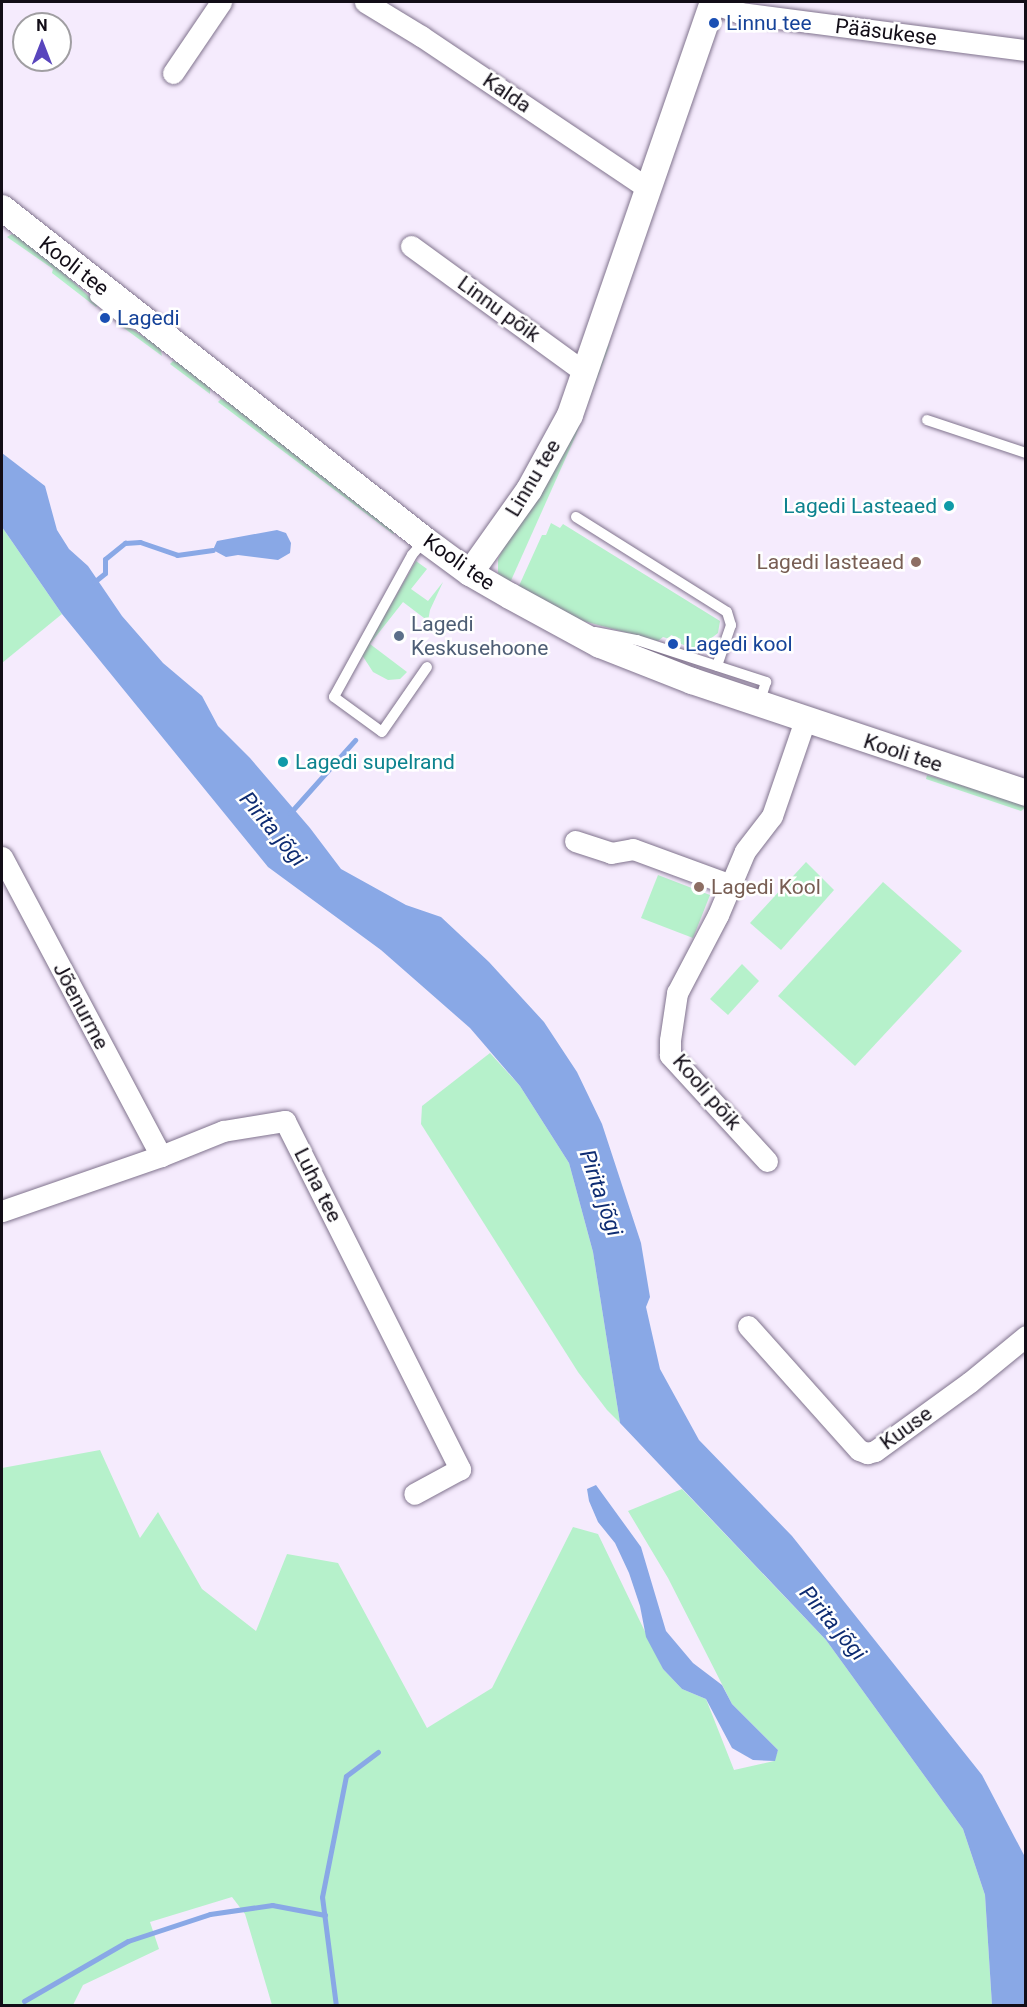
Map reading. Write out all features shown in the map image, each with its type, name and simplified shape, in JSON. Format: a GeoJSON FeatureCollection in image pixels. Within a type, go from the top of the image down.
{"type":"FeatureCollection","features":[{"type":"Feature","properties":{"kind":"street"},"geometry":{"type":"LineString","coordinates":[[173,73],[221,2]]}},
{"type":"Feature","properties":{"kind":"street","name":"Kalda"},"geometry":{"type":"LineString","coordinates":[[365,2],[421,36],[647,188]]}},
{"type":"Feature","properties":{"kind":"street","name":"Linnu tee"},"geometry":{"type":"LineString","coordinates":[[470,573],[540,471],[570,415],[712,2]]}},
{"type":"Feature","properties":{"kind":"street","name":"Pääsukese"},"geometry":{"type":"LineString","coordinates":[[712,2],[740,13],[1026,50]]}},
{"type":"Feature","properties":{"kind":"street","name":"Kooli tee"},"geometry":{"type":"LineString","coordinates":[[2,208],[154,329],[470,573],[600,645],[758,704],[1026,793]]}},
{"type":"Feature","properties":{"kind":"street","name":"Linnu põik"},"geometry":{"type":"LineString","coordinates":[[411,246],[586,372]]}},
{"type":"Feature","properties":{"kind":"street","name":"Kooli põik"},"geometry":{"type":"LineString","coordinates":[[767,1161],[670,1055],[677,993],[746,851],[772,816],[805,720]]}},
{"type":"Feature","properties":{"kind":"street"},"geometry":{"type":"LineString","coordinates":[[575,841],[611,853],[633,849],[731,885]]}},
{"type":"Feature","properties":{"kind":"street","name":"Jõenurme"},"geometry":{"type":"LineString","coordinates":[[2,857],[161,1156]]}},
{"type":"Feature","properties":{"kind":"street","name":"Luha tee"},"geometry":{"type":"LineString","coordinates":[[2,1211],[161,1156],[224,1131],[285,1121],[460,1469],[414,1494]]}},
{"type":"Feature","properties":{"kind":"street","name":"Kuuse"},"geometry":{"type":"LineString","coordinates":[[748,1326],[859,1450],[867,1454],[970,1382],[1026,1336]]}},
{"type":"Feature","properties":{"kind":"lane"},"geometry":{"type":"LineString","coordinates":[[927,420],[1026,453]]}},
{"type":"Feature","properties":{"kind":"lane"},"geometry":{"type":"LineString","coordinates":[[576,517],[727,612],[731,625],[717,666]]}},
{"type":"Feature","properties":{"kind":"lane"},"geometry":{"type":"LineString","coordinates":[[425,540],[412,555],[334,697],[382,732],[428,667]]}},
{"type":"Feature","properties":{"kind":"lane"},"geometry":{"type":"LineString","coordinates":[[565,627],[637,640],[766,682],[758,704]]}},
{"type":"Feature","properties":{"kind":"green space"},"geometry":{"type":"Polygon","coordinates":[[[12,234],[22,238],[53,263],[98,305],[96,307],[52,273],[53,269],[7,237],[12,234]]]}},
{"type":"Feature","properties":{"kind":"green space"},"geometry":{"type":"Polygon","coordinates":[[[119,321],[160,347],[162,356],[117,323],[119,321]]]}},
{"type":"Feature","properties":{"kind":"green space"},"geometry":{"type":"Polygon","coordinates":[[[610,344],[576,435],[509,585],[498,573],[498,559],[602,353],[610,344]]]}},
{"type":"Feature","properties":{"kind":"green space"},"geometry":{"type":"Polygon","coordinates":[[[173,361],[179,362],[206,383],[210,388],[210,394],[170,364],[173,361]]]}},
{"type":"Feature","properties":{"kind":"green space"},"geometry":{"type":"Polygon","coordinates":[[[221,399],[230,403],[395,532],[393,534],[218,402],[221,399]]]}},
{"type":"Feature","properties":{"kind":"green space"},"geometry":{"type":"Polygon","coordinates":[[[551,523],[560,528],[563,524],[720,621],[718,633],[696,650],[679,643],[681,639],[671,635],[669,639],[663,637],[658,641],[572,618],[518,588],[542,535],[546,535],[551,523]]]}},
{"type":"Feature","properties":{"kind":"green space"},"geometry":{"type":"Polygon","coordinates":[[[2,527],[62,614],[2,663],[2,527]]]}},
{"type":"Feature","properties":{"kind":"green space"},"geometry":{"type":"Polygon","coordinates":[[[416,561],[427,569],[411,589],[428,601],[443,582],[430,610],[428,621],[403,602],[370,644],[407,672],[400,679],[388,680],[373,672],[362,655],[416,561]]]}},
{"type":"Feature","properties":{"kind":"green space"},"geometry":{"type":"Polygon","coordinates":[[[927,775],[1025,804],[1025,808],[1021,811],[926,779],[927,775]]]}},
{"type":"Feature","properties":{"kind":"green space"},"geometry":{"type":"Polygon","coordinates":[[[806,862],[834,890],[781,950],[750,923],[806,862]]]}},
{"type":"Feature","properties":{"kind":"green space"},"geometry":{"type":"Polygon","coordinates":[[[658,875],[710,895],[693,938],[641,918],[658,875]]]}},
{"type":"Feature","properties":{"kind":"green space"},"geometry":{"type":"Polygon","coordinates":[[[883,882],[962,951],[855,1066],[778,996],[883,882]]]}},
{"type":"Feature","properties":{"kind":"green space"},"geometry":{"type":"Polygon","coordinates":[[[742,964],[759,981],[728,1015],[710,999],[742,964]]]}},
{"type":"Feature","properties":{"kind":"green space"},"geometry":{"type":"Polygon","coordinates":[[[490,1053],[520,1086],[569,1163],[593,1252],[620,1423],[578,1372],[421,1124],[422,1106],[490,1053]]]}},
{"type":"Feature","properties":{"kind":"green space"},"geometry":{"type":"Polygon","coordinates":[[[100,1450],[140,1538],[158,1512],[202,1589],[256,1631],[287,1554],[338,1563],[427,1728],[492,1688],[573,1527],[598,1534],[663,1669],[682,1689],[706,1699],[734,1770],[774,1761],[778,1750],[732,1704],[668,1578],[628,1511],[682,1489],[826,1640],[963,1829],[985,1895],[992,2005],[272,2005],[245,1914],[232,1897],[150,1922],[159,1949],[83,1985],[73,2005],[2,2006],[2,1468],[100,1450]]]}},
{"type":"Feature","properties":{"kind":"water","name":"Pirita jõgi"},"geometry":{"type":"Polygon","coordinates":[[[2,453],[45,486],[57,530],[69,549],[88,566],[122,616],[163,663],[202,696],[218,726],[250,758],[310,828],[341,869],[406,905],[441,917],[489,962],[544,1022],[577,1072],[602,1124],[641,1243],[650,1297],[646,1307],[660,1369],[699,1440],[792,1536],[982,1775],[1025,1857],[1025,2005],[992,2005],[985,1895],[963,1829],[826,1640],[620,1423],[593,1252],[569,1163],[520,1086],[470,1028],[381,950],[268,867],[62,614],[2,527],[2,453]]]}},
{"type":"Feature","properties":{"kind":"water"},"geometry":{"type":"Polygon","coordinates":[[[277,530],[286,533],[291,543],[290,553],[278,560],[238,555],[226,557],[213,550],[217,541],[277,530]]]}},
{"type":"Feature","properties":{"kind":"water"},"geometry":{"type":"Polygon","coordinates":[[[596,1485],[641,1547],[666,1631],[693,1663],[722,1685],[732,1704],[778,1750],[775,1761],[753,1760],[732,1748],[706,1699],[682,1689],[663,1669],[646,1637],[640,1606],[629,1573],[615,1543],[598,1522],[589,1501],[587,1489],[596,1485]]]}},
{"type":"Feature","properties":{"kind":"waterway"},"geometry":{"type":"LineString","coordinates":[[94,582],[105,573],[105,559],[125,543],[140,542],[177,555],[213,550]]}},
{"type":"Feature","properties":{"kind":"waterway","name":"Pirita jõgi"},"geometry":{"type":"LineString","coordinates":[[290,813],[355,740]]}},
{"type":"Feature","properties":{"kind":"waterway"},"geometry":{"type":"LineString","coordinates":[[336,2006],[322,1897],[346,1776],[378,1752]]}},
{"type":"Feature","properties":{"kind":"waterway"},"geometry":{"type":"LineString","coordinates":[[24,2001],[128,1941],[210,1914],[272,1905],[325,1915]]}},
{"type":"Feature","properties":{"kind":"place","name":"Linnu tee"},"geometry":{"type":"Point","coordinates":[714,23]}},
{"type":"Feature","properties":{"kind":"place","name":"Lagedi"},"geometry":{"type":"Point","coordinates":[105,318]}},
{"type":"Feature","properties":{"kind":"place","name":"Lagedi Lasteaed"},"geometry":{"type":"Point","coordinates":[949,506]}},
{"type":"Feature","properties":{"kind":"place","name":"Lagedi lasteaed"},"geometry":{"type":"Point","coordinates":[916,562]}},
{"type":"Feature","properties":{"kind":"place","name":"Lagedi Keskusehoone"},"geometry":{"type":"Point","coordinates":[399,636]}},
{"type":"Feature","properties":{"kind":"place","name":"Lagedi kool"},"geometry":{"type":"Point","coordinates":[673,644]}},
{"type":"Feature","properties":{"kind":"place","name":"Lagedi supelrand"},"geometry":{"type":"Point","coordinates":[283,762]}},
{"type":"Feature","properties":{"kind":"place","name":"Lagedi Kool"},"geometry":{"type":"Point","coordinates":[699,887]}}]}
